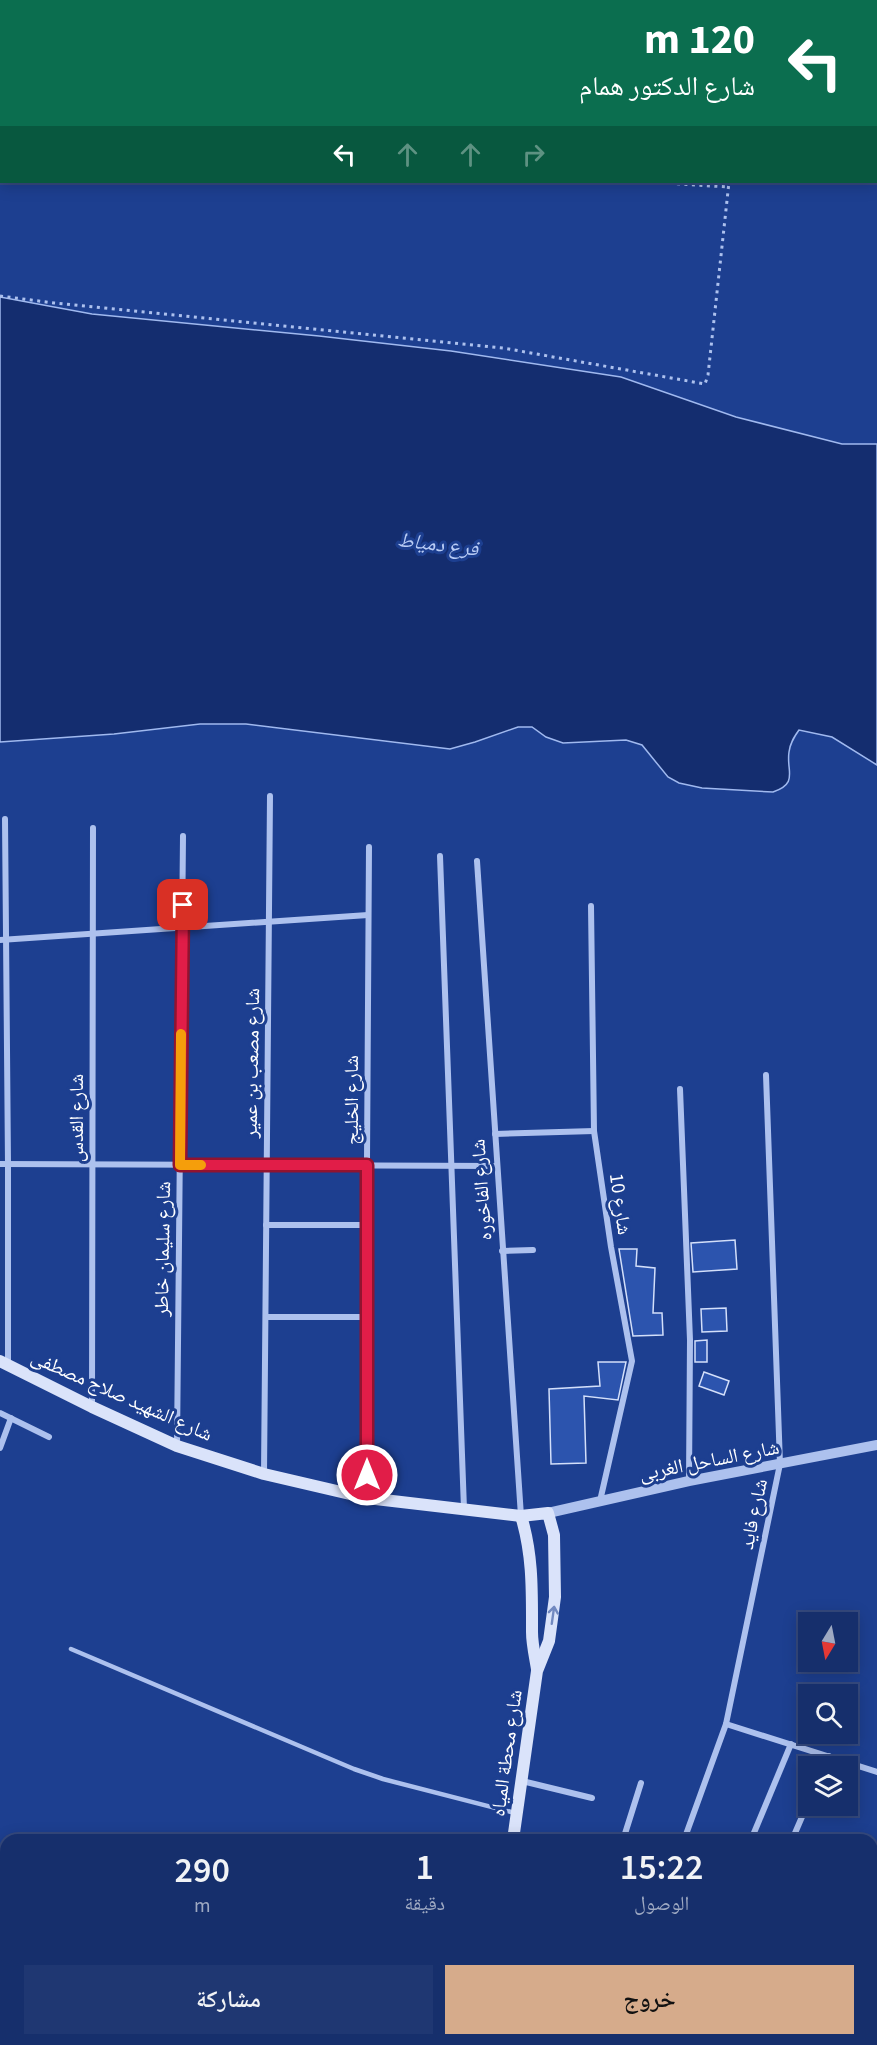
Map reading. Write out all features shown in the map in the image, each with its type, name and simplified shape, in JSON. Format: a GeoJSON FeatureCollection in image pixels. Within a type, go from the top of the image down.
{"type":"FeatureCollection","features":[{"type":"Feature","properties":{"kind":"main road","name":"شارع الشهيد صلاح مصطفى"},"geometry":{"type":"LineString","coordinates":[[4,1363],[177,1446],[264,1474],[367,1498],[521,1516],[548,1513]]}},
{"type":"Feature","properties":{"kind":"main road"},"geometry":{"type":"LineString","coordinates":[[537,1671],[549,1641],[555,1597],[554,1535],[548,1513]]}},
{"type":"Feature","properties":{"kind":"main road"},"geometry":{"type":"LineString","coordinates":[[521,1516],[532,1566],[532,1635],[537,1671]]}},
{"type":"Feature","properties":{"kind":"main road","name":"شارع محطة المياه"},"geometry":{"type":"LineString","coordinates":[[514,1834],[537,1671]]}},
{"type":"Feature","properties":{"kind":"street","name":"شارع مصعب بن عمير"},"geometry":{"type":"LineString","coordinates":[[264,1474],[270,796]]}},
{"type":"Feature","properties":{"kind":"street"},"geometry":{"type":"LineString","coordinates":[[4,1363],[8,1164],[3,940],[5,819]]}},
{"type":"Feature","properties":{"kind":"street","name":"شارع القدس"},"geometry":{"type":"LineString","coordinates":[[92,1407],[93,828]]}},
{"type":"Feature","properties":{"kind":"street","name":"شارع سليمان خاطر"},"geometry":{"type":"LineString","coordinates":[[177,1446],[183,836]]}},
{"type":"Feature","properties":{"kind":"street","name":"شارع الخليج"},"geometry":{"type":"LineString","coordinates":[[367,1498],[369,847]]}},
{"type":"Feature","properties":{"kind":"street"},"geometry":{"type":"LineString","coordinates":[[440,856],[464,1510]]}},
{"type":"Feature","properties":{"kind":"street","name":"شارع الفاخوره"},"geometry":{"type":"LineString","coordinates":[[477,861],[521,1516]]}},
{"type":"Feature","properties":{"kind":"street","name":"شارع 10"},"geometry":{"type":"LineString","coordinates":[[591,906],[594,1131],[611,1247],[632,1361],[600,1502]]}},
{"type":"Feature","properties":{"kind":"street"},"geometry":{"type":"LineString","coordinates":[[3,940],[368,915]]}},
{"type":"Feature","properties":{"kind":"street","name":"شارع فايد"},"geometry":{"type":"LineString","coordinates":[[686,1834],[726,1724],[780,1464],[766,1075]]}},
{"type":"Feature","properties":{"kind":"street"},"geometry":{"type":"LineString","coordinates":[[680,1089],[690,1340],[689,1481]]}},
{"type":"Feature","properties":{"kind":"street"},"geometry":{"type":"LineString","coordinates":[[495,1134],[594,1131]]}},
{"type":"Feature","properties":{"kind":"street"},"geometry":{"type":"LineString","coordinates":[[0,1164],[496,1166]]}},
{"type":"Feature","properties":{"kind":"street"},"geometry":{"type":"LineString","coordinates":[[266,1225],[367,1225]]}},
{"type":"Feature","properties":{"kind":"street"},"geometry":{"type":"LineString","coordinates":[[502,1251],[533,1250]]}},
{"type":"Feature","properties":{"kind":"street"},"geometry":{"type":"LineString","coordinates":[[266,1317],[366,1317]]}},
{"type":"Feature","properties":{"kind":"street"},"geometry":{"type":"LineString","coordinates":[[0,1413],[50,1437]]}},
{"type":"Feature","properties":{"kind":"street"},"geometry":{"type":"LineString","coordinates":[[0,1448],[11,1418]]}},
{"type":"Feature","properties":{"kind":"street","name":"شارع الساحل الغربى"},"geometry":{"type":"LineString","coordinates":[[548,1513],[689,1481],[877,1445]]}},
{"type":"Feature","properties":{"kind":"street"},"geometry":{"type":"LineString","coordinates":[[726,1724],[829,1756]]}},
{"type":"Feature","properties":{"kind":"street"},"geometry":{"type":"LineString","coordinates":[[754,1834],[791,1744]]}},
{"type":"Feature","properties":{"kind":"street"},"geometry":{"type":"LineString","coordinates":[[858,1766],[877,1772]]}},
{"type":"Feature","properties":{"kind":"street"},"geometry":{"type":"LineString","coordinates":[[522,1781],[592,1798]]}},
{"type":"Feature","properties":{"kind":"street"},"geometry":{"type":"LineString","coordinates":[[625,1834],[641,1783]]}},
{"type":"Feature","properties":{"kind":"street"},"geometry":{"type":"LineString","coordinates":[[795,1834],[802,1816]]}},
{"type":"Feature","properties":{"kind":"lane"},"geometry":{"type":"LineString","coordinates":[[71,1649],[354,1769],[383,1779],[517,1814]]}},
{"type":"Feature","properties":{"kind":"path"},"geometry":{"type":"LineString","coordinates":[[663,183],[728,187]]}},
{"type":"Feature","properties":{"kind":"path"},"geometry":{"type":"LineString","coordinates":[[0,296],[503,348],[705,384],[708,375],[729,183]]}},
{"type":"Feature","properties":{"kind":"water","name":"فرع دمياط"},"geometry":{"type":"Polygon","coordinates":[[[0,297],[92,314],[451,351],[621,377],[736,417],[842,444],[877,444],[877,765],[832,737],[799,730],[792,740],[790,749],[789,780],[786,785],[773,792],[702,788],[679,783],[668,777],[642,745],[626,740],[563,743],[546,737],[532,727],[518,727],[450,749],[246,724],[200,724],[114,734],[0,742],[0,297]]]}},
{"type":"Feature","properties":{"kind":"building"},"geometry":{"type":"Polygon","coordinates":[[[735,1240],[737,1269],[693,1272],[691,1243],[735,1240]]]}},
{"type":"Feature","properties":{"kind":"building"},"geometry":{"type":"Polygon","coordinates":[[[619,1249],[637,1249],[636,1266],[655,1268],[653,1313],[662,1313],[663,1335],[633,1336],[619,1249]]]}},
{"type":"Feature","properties":{"kind":"building"},"geometry":{"type":"Polygon","coordinates":[[[726,1308],[727,1331],[702,1332],[701,1309],[726,1308]]]}},
{"type":"Feature","properties":{"kind":"building"},"geometry":{"type":"Polygon","coordinates":[[[707,1340],[707,1362],[695,1362],[695,1341],[707,1340]]]}},
{"type":"Feature","properties":{"kind":"building"},"geometry":{"type":"Polygon","coordinates":[[[598,1362],[626,1362],[618,1400],[584,1396],[586,1463],[551,1464],[549,1389],[600,1386],[598,1362]]]}},
{"type":"Feature","properties":{"kind":"building"},"geometry":{"type":"Polygon","coordinates":[[[704,1372],[729,1381],[724,1395],[699,1386],[704,1372]]]}},
{"type":"Feature","properties":{"kind":"slow traffic"},"geometry":{"type":"LineString","coordinates":[[181,1034],[180,1165],[201,1165]]}},
{"type":"Feature","properties":{"kind":"route"},"geometry":{"type":"LineString","coordinates":[[183,905],[180,1165],[367,1165],[367,1475]]}}]}
